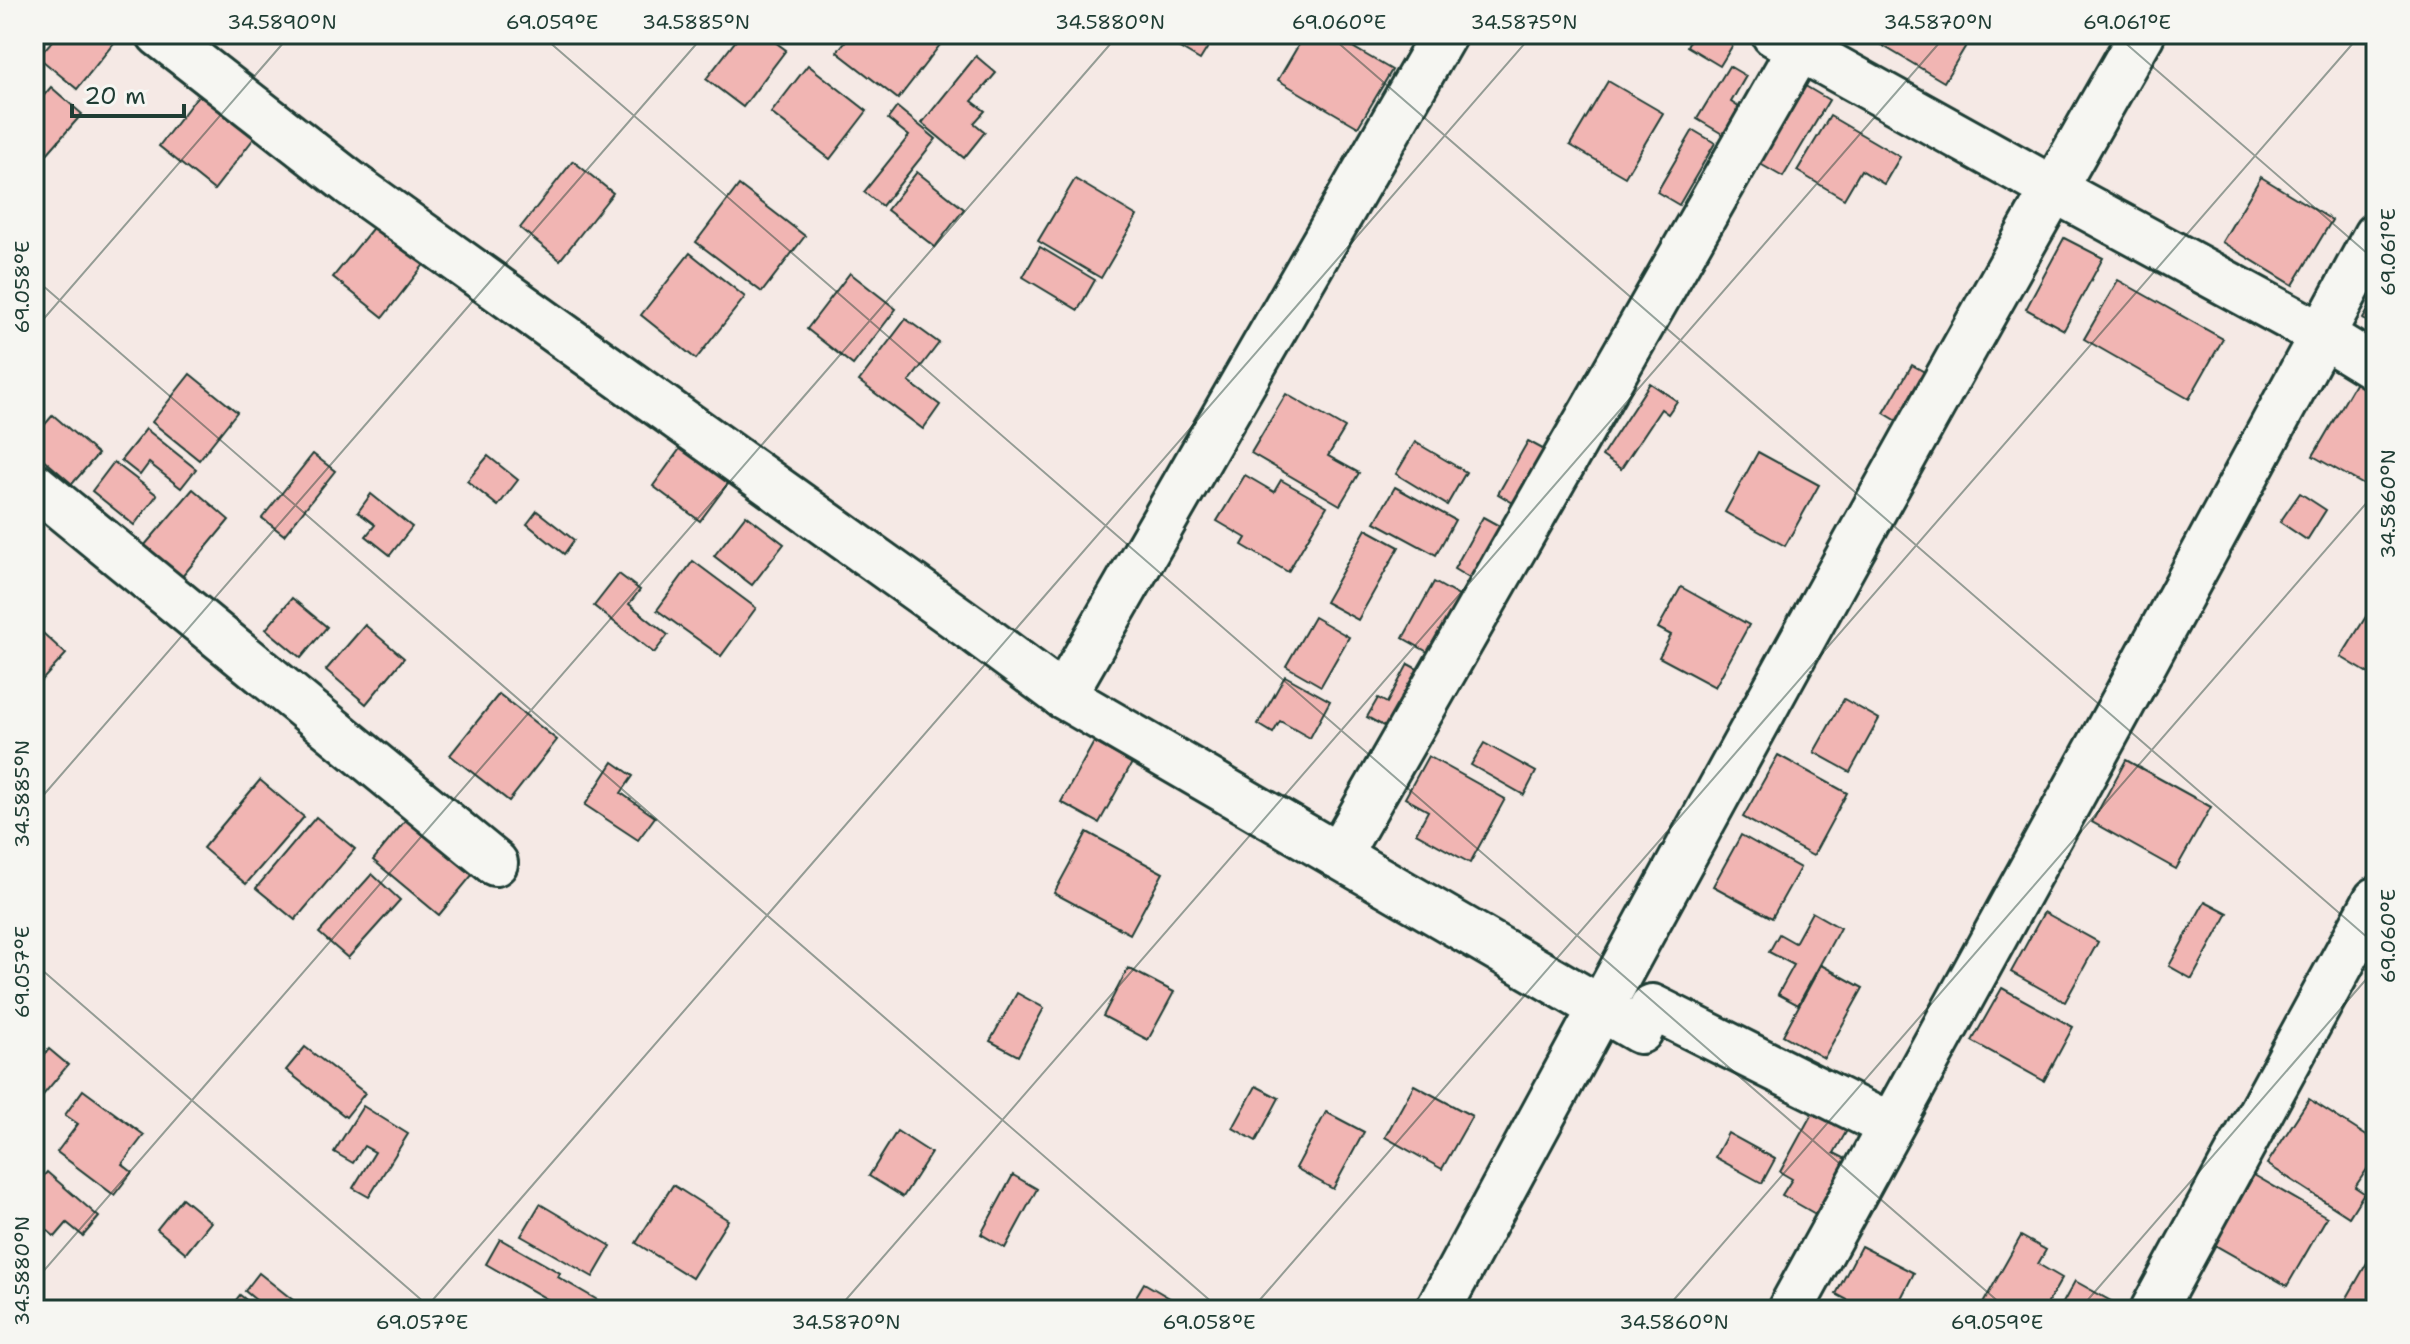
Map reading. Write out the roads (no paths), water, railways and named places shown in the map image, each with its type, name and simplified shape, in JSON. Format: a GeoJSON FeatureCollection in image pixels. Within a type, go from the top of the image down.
{"type":"FeatureCollection","features":[{"type":"Feature","properties":{"kind":"street"},"geometry":{"type":"LineString","coordinates":[[159,34],[350,183],[1063,696],[1640,1031],[1652,1007],[1890,1126]]}},
{"type":"Feature","properties":{"kind":"street"},"geometry":{"type":"LineString","coordinates":[[1063,696],[1444,34]]}},
{"type":"Feature","properties":{"kind":"street"},"geometry":{"type":"LineString","coordinates":[[1438,1310],[1600,1008],[2053,189],[2142,34]]}},
{"type":"Feature","properties":{"kind":"street"},"geometry":{"type":"LineString","coordinates":[[1338,856],[1794,39],[2053,189],[2322,335],[2376,368]]}},
{"type":"Feature","properties":{"kind":"street"},"geometry":{"type":"LineString","coordinates":[[1790,1310],[2376,235]]}},
{"type":"Feature","properties":{"kind":"street"},"geometry":{"type":"LineString","coordinates":[[34,485],[495,863]]}},
{"type":"Feature","properties":{"kind":"street"},"geometry":{"type":"LineString","coordinates":[[2153,1310],[2376,900]]}}]}
